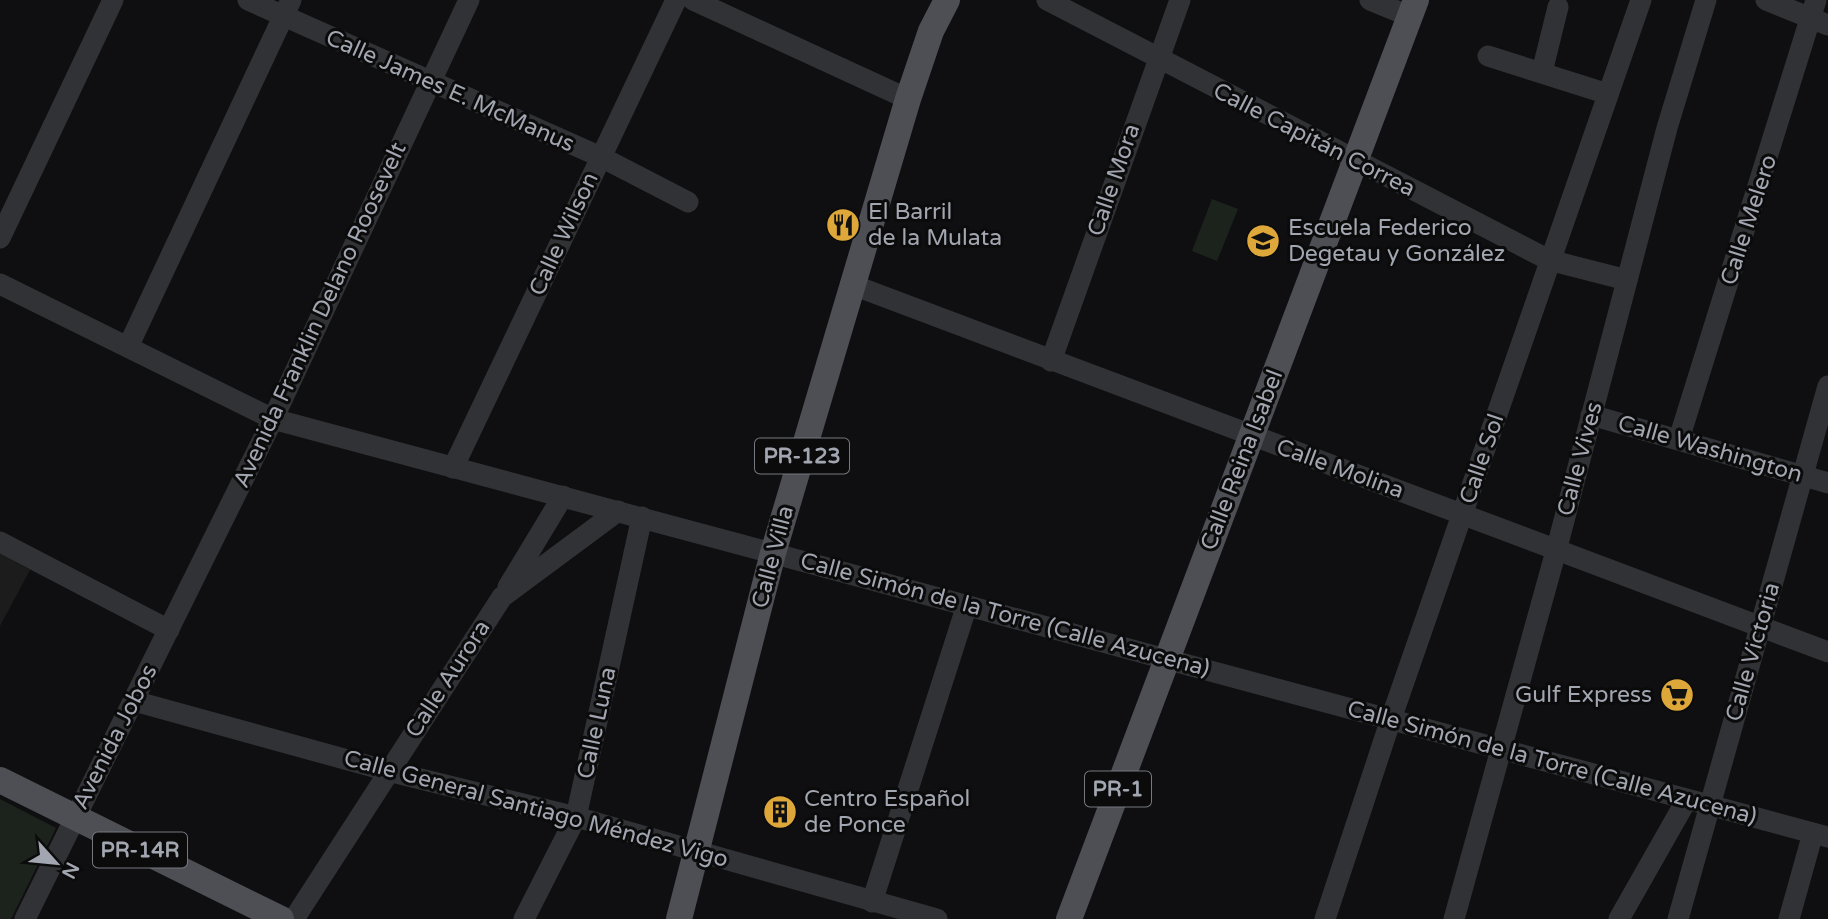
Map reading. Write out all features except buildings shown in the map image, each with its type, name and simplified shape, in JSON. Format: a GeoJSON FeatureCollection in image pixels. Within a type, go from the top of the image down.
{"type":"FeatureCollection","features":[{"type":"Feature","properties":{"kind":"main road","name":"Calle Villa"},"geometry":{"type":"LineString","coordinates":[[680,919],[773,553],[908,99],[931,31],[947,0]]}},
{"type":"Feature","properties":{"kind":"main road","name":"Calle Reina Isabel"},"geometry":{"type":"LineString","coordinates":[[1069,919],[1413,8]]}},
{"type":"Feature","properties":{"kind":"main road","name":"PR-14R"},"geometry":{"type":"LineString","coordinates":[[0,780],[281,919]]}},
{"type":"Feature","properties":{"kind":"street"},"geometry":{"type":"LineString","coordinates":[[0,239],[113,0]]}},
{"type":"Feature","properties":{"kind":"street","name":"Calle James E. McManus"},"geometry":{"type":"LineString","coordinates":[[248,0],[287,9],[429,83],[601,158],[688,202]]}},
{"type":"Feature","properties":{"kind":"street","name":"Avenida Franklin Delano Roosevelt"},"geometry":{"type":"LineString","coordinates":[[169,630],[273,419],[469,0]]}},
{"type":"Feature","properties":{"kind":"street","name":"Calle Wilson"},"geometry":{"type":"LineString","coordinates":[[453,468],[676,0]]}},
{"type":"Feature","properties":{"kind":"street"},"geometry":{"type":"LineString","coordinates":[[692,0],[908,99]]}},
{"type":"Feature","properties":{"kind":"street","name":"Calle Capitán Correa"},"geometry":{"type":"LineString","coordinates":[[1047,0],[1549,260],[1627,280]]}},
{"type":"Feature","properties":{"kind":"street","name":"Calle Mora"},"geometry":{"type":"LineString","coordinates":[[1051,361],[1157,58],[1180,0]]}},
{"type":"Feature","properties":{"kind":"street"},"geometry":{"type":"LineString","coordinates":[[1370,0],[1413,8]]}},
{"type":"Feature","properties":{"kind":"street","name":"Calle Sol"},"geometry":{"type":"LineString","coordinates":[[1325,919],[1391,719],[1641,0]]}},
{"type":"Feature","properties":{"kind":"street","name":"Calle Vives"},"geometry":{"type":"LineString","coordinates":[[1454,919],[1556,551],[1627,280],[1706,0]]}},
{"type":"Feature","properties":{"kind":"street"},"geometry":{"type":"LineString","coordinates":[[1766,0],[1819,15]]}},
{"type":"Feature","properties":{"kind":"street"},"geometry":{"type":"LineString","coordinates":[[1542,72],[1558,7]]}},
{"type":"Feature","properties":{"kind":"street"},"geometry":{"type":"LineString","coordinates":[[128,347],[287,9]]}},
{"type":"Feature","properties":{"kind":"street","name":"Calle Melero"},"geometry":{"type":"LineString","coordinates":[[1679,439],[1819,15]]}},
{"type":"Feature","properties":{"kind":"street"},"geometry":{"type":"LineString","coordinates":[[1489,57],[1608,94]]}},
{"type":"Feature","properties":{"kind":"street","name":"Calle Simón de la Torre (Calle Azucena)"},"geometry":{"type":"LineString","coordinates":[[0,284],[273,419],[1820,835]]}},
{"type":"Feature","properties":{"kind":"street","name":"Calle Molina"},"geometry":{"type":"LineString","coordinates":[[853,285],[1828,652]]}},
{"type":"Feature","properties":{"kind":"street","name":"Calle Victoria"},"geometry":{"type":"LineString","coordinates":[[1678,919],[1828,386]]}},
{"type":"Feature","properties":{"kind":"street","name":"Calle Washington"},"geometry":{"type":"LineString","coordinates":[[1591,415],[1828,483]]}},
{"type":"Feature","properties":{"kind":"street"},"geometry":{"type":"LineString","coordinates":[[502,597],[563,496]]}},
{"type":"Feature","properties":{"kind":"street","name":"Calle Aurora"},"geometry":{"type":"LineString","coordinates":[[294,919],[502,597],[618,510]]}},
{"type":"Feature","properties":{"kind":"street","name":"Calle Luna"},"geometry":{"type":"LineString","coordinates":[[524,919],[576,817],[642,517]]}},
{"type":"Feature","properties":{"kind":"street"},"geometry":{"type":"LineString","coordinates":[[0,541],[169,630]]}},
{"type":"Feature","properties":{"kind":"street"},"geometry":{"type":"LineString","coordinates":[[872,902],[967,605]]}},
{"type":"Feature","properties":{"kind":"street","name":"Avenida Jobos"},"geometry":{"type":"LineString","coordinates":[[25,919],[169,630]]}},
{"type":"Feature","properties":{"kind":"street","name":"Calle General Santiago Méndez Vigo"},"geometry":{"type":"LineString","coordinates":[[134,701],[388,771],[576,817],[937,919]]}},
{"type":"Feature","properties":{"kind":"street"},"geometry":{"type":"LineString","coordinates":[[1619,919],[1686,801]]}},
{"type":"Feature","properties":{"kind":"street"},"geometry":{"type":"LineString","coordinates":[[1789,919],[1820,835]]}},
{"type":"Feature","properties":{"kind":"shaded area"},"geometry":{"type":"Polygon","coordinates":[[[1212,199],[1238,209],[1217,261],[1192,251],[1212,199]]]}},
{"type":"Feature","properties":{"kind":"shaded area"},"geometry":{"type":"Polygon","coordinates":[[[0,554],[30,570],[0,626],[0,554]]]}},
{"type":"Feature","properties":{"kind":"shaded area"},"geometry":{"type":"Polygon","coordinates":[[[0,799],[56,828],[11,919],[0,919],[0,799]]]}},
{"type":"Feature","properties":{"kind":"place","name":"El Barril de la Mulata"},"geometry":{"type":"Point","coordinates":[843,225]}},
{"type":"Feature","properties":{"kind":"place","name":"Escuela Federico Degetau y González"},"geometry":{"type":"Point","coordinates":[1263,241]}},
{"type":"Feature","properties":{"kind":"place","name":"Gulf Express"},"geometry":{"type":"Point","coordinates":[1677,695]}},
{"type":"Feature","properties":{"kind":"place","name":"Centro Español de Ponce"},"geometry":{"type":"Point","coordinates":[780,812]}}]}
